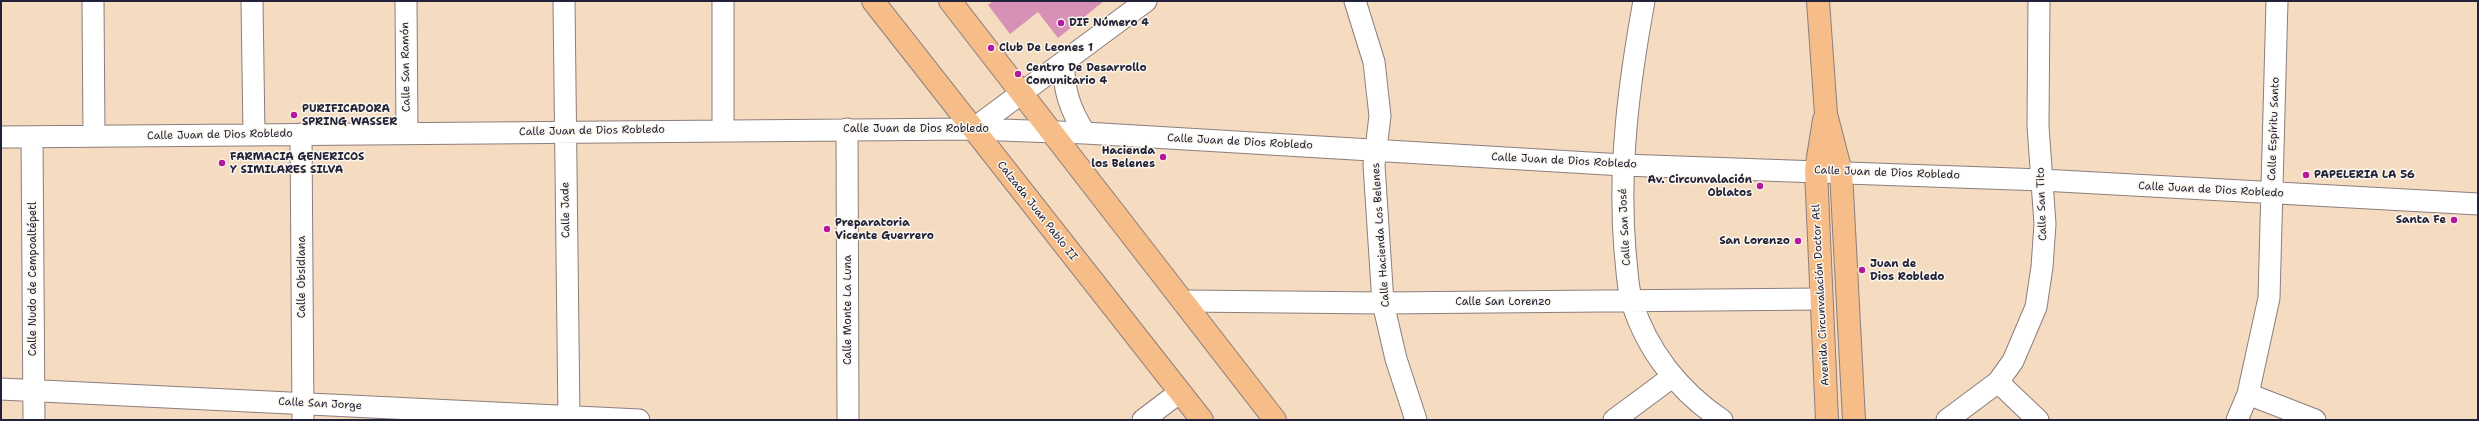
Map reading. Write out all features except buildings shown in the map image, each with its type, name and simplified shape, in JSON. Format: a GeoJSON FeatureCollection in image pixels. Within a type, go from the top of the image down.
{"type":"FeatureCollection","features":[{"type":"Feature","properties":{"kind":"main road","name":"Calzada Juan Pablo II"},"geometry":{"type":"LineString","coordinates":[[874,1],[1202,420]]}},
{"type":"Feature","properties":{"kind":"main road"},"geometry":{"type":"LineString","coordinates":[[950,1],[1051,132],[1185,301],[1275,420]]}},
{"type":"Feature","properties":{"kind":"main road"},"geometry":{"type":"LineString","coordinates":[[1818,1],[1826,114],[1841,172],[1854,420]]}},
{"type":"Feature","properties":{"kind":"main road","name":"Avenida Circunvalación Doctor Atl"},"geometry":{"type":"LineString","coordinates":[[1826,114],[1816,170],[1827,420]]}},
{"type":"Feature","properties":{"kind":"street"},"geometry":{"type":"LineString","coordinates":[[93,1],[94,136]]}},
{"type":"Feature","properties":{"kind":"street"},"geometry":{"type":"LineString","coordinates":[[252,1],[254,135]]}},
{"type":"Feature","properties":{"kind":"street","name":"Calle San Ramón"},"geometry":{"type":"LineString","coordinates":[[406,1],[407,133]]}},
{"type":"Feature","properties":{"kind":"street","name":"Calle Jade"},"geometry":{"type":"LineString","coordinates":[[564,1],[569,418]]}},
{"type":"Feature","properties":{"kind":"street"},"geometry":{"type":"LineString","coordinates":[[723,1],[723,130]]}},
{"type":"Feature","properties":{"kind":"street"},"geometry":{"type":"LineString","coordinates":[[973,129],[1146,1]]}},
{"type":"Feature","properties":{"kind":"street","name":"Calle Hacienda Los Belenes"},"geometry":{"type":"LineString","coordinates":[[1355,1],[1374,62],[1380,116],[1374,166],[1384,303],[1396,359],[1416,420]]}},
{"type":"Feature","properties":{"kind":"street","name":"Calle San José"},"geometry":{"type":"LineString","coordinates":[[1644,1],[1630,80],[1623,164],[1624,233],[1631,301],[1656,353],[1672,377],[1695,400],[1722,420]]}},
{"type":"Feature","properties":{"kind":"street","name":"Calle San Tito"},"geometry":{"type":"LineString","coordinates":[[1946,420],[1998,382],[2012,360],[2036,307],[2042,267],[2045,224],[2038,126],[2039,1]]}},
{"type":"Feature","properties":{"kind":"street","name":"Calle Espíritu Santo"},"geometry":{"type":"LineString","coordinates":[[2237,420],[2248,394],[2269,298],[2277,1]]}},
{"type":"Feature","properties":{"kind":"street"},"geometry":{"type":"LineString","coordinates":[[1064,62],[1063,80],[1067,99],[1075,117],[1085,133]]}},
{"type":"Feature","properties":{"kind":"street","name":"Calle Monte La Luna"},"geometry":{"type":"LineString","coordinates":[[847,129],[848,420]]}},
{"type":"Feature","properties":{"kind":"street","name":"Calle Juan de Dios Robledo"},"geometry":{"type":"LineString","coordinates":[[1,137],[973,129],[1085,133],[1623,164],[1816,170],[2042,180],[2272,194],[2478,204]]}},
{"type":"Feature","properties":{"kind":"street","name":"Calle Obsidiana"},"geometry":{"type":"LineString","coordinates":[[301,134],[303,412]]}},
{"type":"Feature","properties":{"kind":"street","name":"Calle Nudo de Cempoaltépetl"},"geometry":{"type":"LineString","coordinates":[[32,137],[34,420]]}},
{"type":"Feature","properties":{"kind":"street","name":"Calle San Lorenzo"},"geometry":{"type":"LineString","coordinates":[[1185,301],[1384,303],[1821,299]]}},
{"type":"Feature","properties":{"kind":"street"},"geometry":{"type":"LineString","coordinates":[[1614,420],[1672,377]]}},
{"type":"Feature","properties":{"kind":"street"},"geometry":{"type":"LineString","coordinates":[[1998,382],[2038,420]]}},
{"type":"Feature","properties":{"kind":"street","name":"Calle San Jorge"},"geometry":{"type":"LineString","coordinates":[[1,389],[34,390],[303,412],[639,420]]}},
{"type":"Feature","properties":{"kind":"street"},"geometry":{"type":"LineString","coordinates":[[1143,420],[1180,392]]}},
{"type":"Feature","properties":{"kind":"street"},"geometry":{"type":"LineString","coordinates":[[2248,394],[2315,420]]}},
{"type":"Feature","properties":{"kind":"place","name":"DIF Número 4"},"geometry":{"type":"Point","coordinates":[1061,23]}},
{"type":"Feature","properties":{"kind":"place","name":"Club De Leones 1"},"geometry":{"type":"Point","coordinates":[991,48]}},
{"type":"Feature","properties":{"kind":"place","name":"Centro De Desarrollo Comunitario 4"},"geometry":{"type":"Point","coordinates":[1018,74]}},
{"type":"Feature","properties":{"kind":"place","name":"PURIFICADORA SPRING WASSER"},"geometry":{"type":"Point","coordinates":[294,115]}},
{"type":"Feature","properties":{"kind":"place","name":"Hacienda los Belenes"},"geometry":{"type":"Point","coordinates":[1163,157]}},
{"type":"Feature","properties":{"kind":"place","name":"FARMACIA GENERICOS Y SIMILARES SILVA"},"geometry":{"type":"Point","coordinates":[222,163]}},
{"type":"Feature","properties":{"kind":"place","name":"PAPELERIA LA 56"},"geometry":{"type":"Point","coordinates":[2306,175]}},
{"type":"Feature","properties":{"kind":"place","name":"Av. Circunvalación Oblatos"},"geometry":{"type":"Point","coordinates":[1760,186]}},
{"type":"Feature","properties":{"kind":"place","name":"Santa Fe"},"geometry":{"type":"Point","coordinates":[2454,220]}},
{"type":"Feature","properties":{"kind":"place","name":"Preparatoria Vicente Guerrero"},"geometry":{"type":"Point","coordinates":[827,229]}},
{"type":"Feature","properties":{"kind":"place","name":"San Lorenzo"},"geometry":{"type":"Point","coordinates":[1798,241]}},
{"type":"Feature","properties":{"kind":"place","name":"Juan de Dios Robledo"},"geometry":{"type":"Point","coordinates":[1862,270]}}]}
